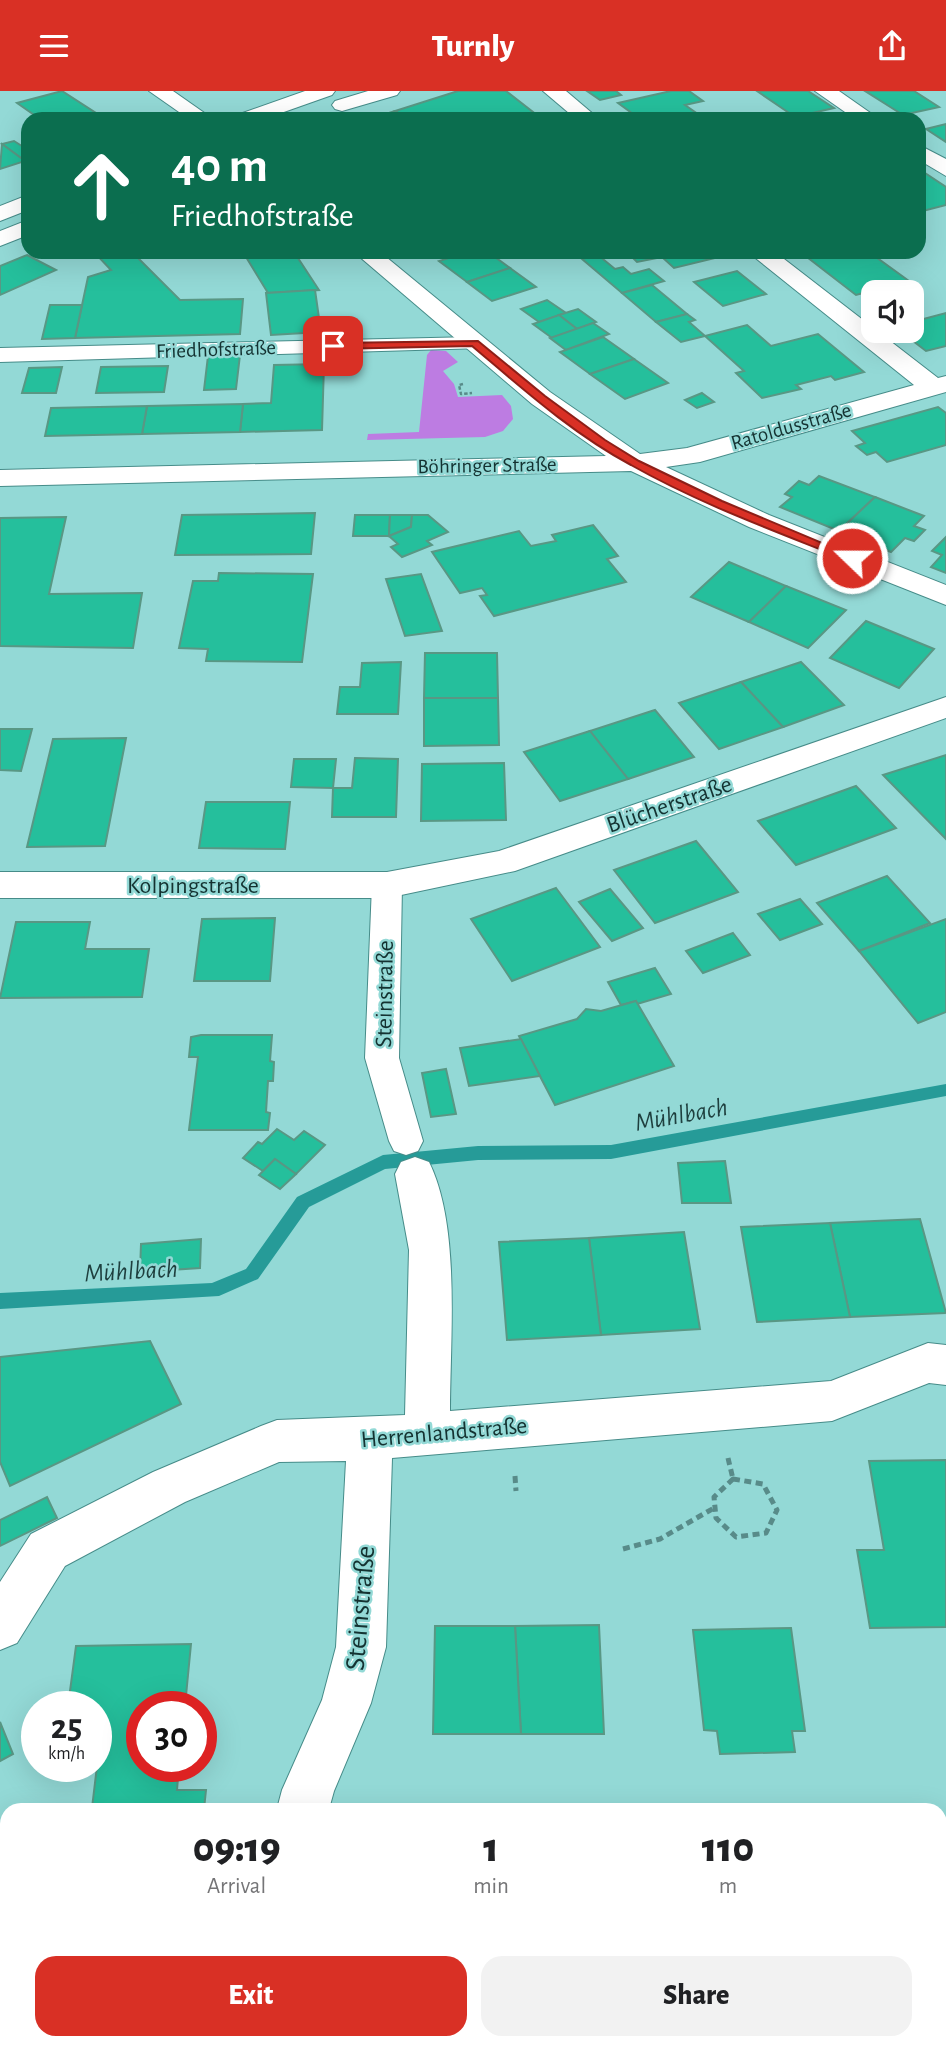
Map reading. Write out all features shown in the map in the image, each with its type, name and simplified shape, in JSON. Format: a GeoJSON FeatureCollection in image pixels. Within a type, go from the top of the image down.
{"type":"FeatureCollection","features":[{"type":"Feature","properties":{"kind":"street"},"geometry":{"type":"LineString","coordinates":[[159,91],[192,112]]}},
{"type":"Feature","properties":{"kind":"street"},"geometry":{"type":"LineString","coordinates":[[264,112],[325,91]]}},
{"type":"Feature","properties":{"kind":"street"},"geometry":{"type":"LineString","coordinates":[[342,105],[390,91]]}},
{"type":"Feature","properties":{"kind":"street"},"geometry":{"type":"LineString","coordinates":[[553,91],[580,112]]}},
{"type":"Feature","properties":{"kind":"street"},"geometry":{"type":"LineString","coordinates":[[825,91],[858,112]]}},
{"type":"Feature","properties":{"kind":"street"},"geometry":{"type":"LineString","coordinates":[[926,156],[946,169]]}},
{"type":"Feature","properties":{"kind":"street"},"geometry":{"type":"LineString","coordinates":[[0,214],[21,205]]}},
{"type":"Feature","properties":{"kind":"street"},"geometry":{"type":"LineString","coordinates":[[0,239],[21,230]]}},
{"type":"Feature","properties":{"kind":"street"},"geometry":{"type":"LineString","coordinates":[[374,259],[541,398],[635,463]]}},
{"type":"Feature","properties":{"kind":"street"},"geometry":{"type":"LineString","coordinates":[[769,259],[940,386]]}},
{"type":"Feature","properties":{"kind":"street","name":"Ratoldusstraße"},"geometry":{"type":"LineString","coordinates":[[635,463],[690,456],[940,386]]}},
{"type":"Feature","properties":{"kind":"street","name":"Böhringer Straße"},"geometry":{"type":"LineString","coordinates":[[0,478],[635,463],[759,521],[946,596]]}},
{"type":"Feature","properties":{"kind":"street","name":"Blücherstraße"},"geometry":{"type":"LineString","coordinates":[[387,885],[503,862],[946,707]]}},
{"type":"Feature","properties":{"kind":"street","name":"Kolpingstraße"},"geometry":{"type":"LineString","coordinates":[[0,885],[387,885]]}},
{"type":"Feature","properties":{"kind":"street","name":"Steinstraße"},"geometry":{"type":"LineString","coordinates":[[411,1157],[429,1250],[427,1433]]}},
{"type":"Feature","properties":{"kind":"street","name":"Herrenlandstraße"},"geometry":{"type":"LineString","coordinates":[[0,1626],[48,1549],[169,1487],[277,1441],[370,1439],[832,1401],[928,1363],[946,1365]]}},
{"type":"Feature","properties":{"kind":"street","name":"Steinstraße"},"geometry":{"type":"LineString","coordinates":[[304,1803],[307,1790],[346,1703],[361,1647],[370,1439]]}},
{"type":"Feature","properties":{"kind":"lane","name":"Friedhofstraße"},"geometry":{"type":"LineString","coordinates":[[0,355],[475,343]]}},
{"type":"Feature","properties":{"kind":"lane","name":"Steinstraße"},"geometry":{"type":"LineString","coordinates":[[387,885],[382,1058],[411,1157]]}},
{"type":"Feature","properties":{"kind":"path"},"geometry":{"type":"LineString","coordinates":[[718,1409],[733,1479]]}},
{"type":"Feature","properties":{"kind":"path"},"geometry":{"type":"LineString","coordinates":[[733,1479],[763,1484],[777,1510],[766,1533],[736,1537],[716,1518],[714,1497],[733,1479]]}},
{"type":"Feature","properties":{"kind":"path"},"geometry":{"type":"LineString","coordinates":[[623,1549],[638,1547],[677,1532],[715,1508]]}},
{"type":"Feature","properties":{"kind":"shaded area"},"geometry":{"type":"Polygon","coordinates":[[[431,350],[446,351],[458,362],[443,371],[454,384],[458,397],[502,395],[511,406],[513,419],[503,431],[485,437],[367,440],[368,434],[419,432],[427,355],[431,350]]]}},
{"type":"Feature","properties":{"kind":"building"},"geometry":{"type":"Polygon","coordinates":[[[62,91],[94,112],[30,112],[17,103],[62,91]]]}},
{"type":"Feature","properties":{"kind":"building"},"geometry":{"type":"Polygon","coordinates":[[[458,91],[506,91],[533,112],[397,112],[458,91]]]}},
{"type":"Feature","properties":{"kind":"building"},"geometry":{"type":"Polygon","coordinates":[[[587,91],[616,91],[621,95],[600,100],[587,91]]]}},
{"type":"Feature","properties":{"kind":"building"},"geometry":{"type":"Polygon","coordinates":[[[671,91],[689,91],[703,101],[685,105],[695,112],[630,112],[618,103],[671,91]]]}},
{"type":"Feature","properties":{"kind":"building"},"geometry":{"type":"Polygon","coordinates":[[[757,91],[808,91],[834,108],[817,112],[788,112],[757,91]]]}},
{"type":"Feature","properties":{"kind":"building"},"geometry":{"type":"Polygon","coordinates":[[[865,91],[914,91],[939,107],[916,112],[898,112],[865,91]]]}},
{"type":"Feature","properties":{"kind":"building"},"geometry":{"type":"Polygon","coordinates":[[[946,124],[946,142],[926,129],[946,124]]]}},
{"type":"Feature","properties":{"kind":"building"},"geometry":{"type":"Polygon","coordinates":[[[14,141],[21,146],[21,158],[2,144],[14,141]]]}},
{"type":"Feature","properties":{"kind":"building"},"geometry":{"type":"Polygon","coordinates":[[[2,144],[21,158],[21,162],[0,169],[2,144]]]}},
{"type":"Feature","properties":{"kind":"building"},"geometry":{"type":"Polygon","coordinates":[[[926,174],[946,187],[946,205],[926,210],[926,174]]]}},
{"type":"Feature","properties":{"kind":"building"},"geometry":{"type":"Polygon","coordinates":[[[21,257],[35,259],[56,270],[0,295],[0,266],[21,257]]]}},
{"type":"Feature","properties":{"kind":"building"},"geometry":{"type":"Polygon","coordinates":[[[101,259],[139,259],[180,300],[243,299],[240,334],[75,338],[88,277],[111,270],[101,259]]]}},
{"type":"Feature","properties":{"kind":"building"},"geometry":{"type":"Polygon","coordinates":[[[247,259],[299,259],[319,290],[268,293],[247,259]]]}},
{"type":"Feature","properties":{"kind":"building"},"geometry":{"type":"Polygon","coordinates":[[[498,259],[510,268],[467,282],[439,261],[498,259]]]}},
{"type":"Feature","properties":{"kind":"building"},"geometry":{"type":"Polygon","coordinates":[[[582,259],[603,259],[615,269],[623,267],[631,274],[649,269],[664,281],[622,293],[582,259]]]}},
{"type":"Feature","properties":{"kind":"building"},"geometry":{"type":"Polygon","coordinates":[[[664,259],[711,259],[674,268],[664,259]]]}},
{"type":"Feature","properties":{"kind":"building"},"geometry":{"type":"Polygon","coordinates":[[[809,259],[879,259],[908,280],[861,280],[861,294],[856,295],[809,259]]]}},
{"type":"Feature","properties":{"kind":"building"},"geometry":{"type":"Polygon","coordinates":[[[510,268],[536,287],[492,301],[467,282],[510,268]]]}},
{"type":"Feature","properties":{"kind":"building"},"geometry":{"type":"Polygon","coordinates":[[[737,271],[766,294],[723,306],[694,282],[737,271]]]}},
{"type":"Feature","properties":{"kind":"building"},"geometry":{"type":"Polygon","coordinates":[[[652,285],[687,314],[656,322],[622,293],[652,285]]]}},
{"type":"Feature","properties":{"kind":"building"},"geometry":{"type":"Polygon","coordinates":[[[315,290],[321,332],[271,335],[266,293],[315,290]]]}},
{"type":"Feature","properties":{"kind":"building"},"geometry":{"type":"Polygon","coordinates":[[[547,300],[566,313],[539,322],[521,309],[547,300]]]}},
{"type":"Feature","properties":{"kind":"building"},"geometry":{"type":"Polygon","coordinates":[[[50,305],[82,305],[75,338],[42,339],[50,305]]]}},
{"type":"Feature","properties":{"kind":"building"},"geometry":{"type":"Polygon","coordinates":[[[578,309],[596,322],[577,329],[559,315],[578,309]]]}},
{"type":"Feature","properties":{"kind":"building"},"geometry":{"type":"Polygon","coordinates":[[[946,313],[946,346],[926,351],[916,343],[924,343],[924,319],[946,313]]]}},
{"type":"Feature","properties":{"kind":"building"},"geometry":{"type":"Polygon","coordinates":[[[687,314],[695,320],[689,322],[705,336],[681,342],[656,322],[687,314]]]}},
{"type":"Feature","properties":{"kind":"building"},"geometry":{"type":"Polygon","coordinates":[[[559,315],[577,329],[552,338],[533,324],[559,315]]]}},
{"type":"Feature","properties":{"kind":"building"},"geometry":{"type":"Polygon","coordinates":[[[593,323],[609,334],[566,350],[550,338],[593,323]]]}},
{"type":"Feature","properties":{"kind":"building"},"geometry":{"type":"Polygon","coordinates":[[[747,325],[771,346],[818,334],[864,372],[835,380],[831,376],[796,385],[801,389],[762,398],[736,373],[744,371],[705,336],[747,325]]]}},
{"type":"Feature","properties":{"kind":"building"},"geometry":{"type":"Polygon","coordinates":[[[603,337],[634,359],[590,374],[560,352],[603,337]]]}},
{"type":"Feature","properties":{"kind":"building"},"geometry":{"type":"Polygon","coordinates":[[[240,355],[236,389],[204,390],[208,356],[240,355]]]}},
{"type":"Feature","properties":{"kind":"building"},"geometry":{"type":"Polygon","coordinates":[[[634,359],[668,383],[625,399],[590,374],[634,359]]]}},
{"type":"Feature","properties":{"kind":"building"},"geometry":{"type":"Polygon","coordinates":[[[324,364],[322,430],[240,432],[243,404],[271,403],[274,365],[324,364]]]}},
{"type":"Feature","properties":{"kind":"building"},"geometry":{"type":"Polygon","coordinates":[[[168,366],[164,392],[96,393],[101,367],[168,366]]]}},
{"type":"Feature","properties":{"kind":"building"},"geometry":{"type":"Polygon","coordinates":[[[62,367],[56,393],[22,393],[29,368],[62,367]]]}},
{"type":"Feature","properties":{"kind":"building"},"geometry":{"type":"Polygon","coordinates":[[[702,393],[714,402],[697,408],[685,400],[702,393]]]}},
{"type":"Feature","properties":{"kind":"building"},"geometry":{"type":"Polygon","coordinates":[[[243,404],[240,432],[142,434],[147,406],[243,404]]]}},
{"type":"Feature","properties":{"kind":"building"},"geometry":{"type":"Polygon","coordinates":[[[147,406],[142,434],[45,436],[51,408],[147,406]]]}},
{"type":"Feature","properties":{"kind":"building"},"geometry":{"type":"Polygon","coordinates":[[[938,407],[946,413],[946,445],[887,462],[876,452],[867,455],[856,446],[865,443],[852,431],[938,407]]]}},
{"type":"Feature","properties":{"kind":"building"},"geometry":{"type":"Polygon","coordinates":[[[819,476],[875,497],[839,531],[780,507],[792,497],[785,494],[799,481],[809,485],[819,476]]]}},
{"type":"Feature","properties":{"kind":"building"},"geometry":{"type":"Polygon","coordinates":[[[875,497],[924,516],[914,526],[925,530],[914,541],[905,538],[891,552],[839,531],[875,497]]]}},
{"type":"Feature","properties":{"kind":"building"},"geometry":{"type":"Polygon","coordinates":[[[315,513],[311,554],[175,555],[182,515],[315,513]]]}},
{"type":"Feature","properties":{"kind":"building"},"geometry":{"type":"Polygon","coordinates":[[[355,515],[390,515],[389,536],[353,536],[355,515]]]}},
{"type":"Feature","properties":{"kind":"building"},"geometry":{"type":"Polygon","coordinates":[[[390,515],[412,515],[411,527],[389,536],[390,515]]]}},
{"type":"Feature","properties":{"kind":"building"},"geometry":{"type":"Polygon","coordinates":[[[412,515],[428,515],[448,532],[427,541],[432,545],[402,557],[391,547],[398,544],[389,536],[411,527],[412,515]]]}},
{"type":"Feature","properties":{"kind":"building"},"geometry":{"type":"Polygon","coordinates":[[[66,517],[49,594],[142,593],[133,648],[0,646],[0,518],[66,517]]]}},
{"type":"Feature","properties":{"kind":"building"},"geometry":{"type":"Polygon","coordinates":[[[593,525],[618,556],[607,559],[626,582],[494,616],[480,596],[487,595],[482,588],[460,593],[432,552],[519,531],[531,546],[556,541],[552,535],[593,525]]]}},
{"type":"Feature","properties":{"kind":"building"},"geometry":{"type":"Polygon","coordinates":[[[946,537],[946,573],[931,567],[942,555],[932,551],[946,537]]]}},
{"type":"Feature","properties":{"kind":"building"},"geometry":{"type":"Polygon","coordinates":[[[729,562],[786,586],[749,622],[691,597],[729,562]]]}},
{"type":"Feature","properties":{"kind":"building"},"geometry":{"type":"Polygon","coordinates":[[[219,573],[313,574],[302,662],[206,661],[208,649],[179,648],[193,581],[218,581],[219,573]]]}},
{"type":"Feature","properties":{"kind":"building"},"geometry":{"type":"Polygon","coordinates":[[[421,574],[442,631],[405,636],[386,579],[421,574]]]}},
{"type":"Feature","properties":{"kind":"building"},"geometry":{"type":"Polygon","coordinates":[[[786,586],[846,610],[808,648],[749,622],[786,586]]]}},
{"type":"Feature","properties":{"kind":"building"},"geometry":{"type":"Polygon","coordinates":[[[866,621],[934,649],[899,688],[830,658],[866,621]]]}},
{"type":"Feature","properties":{"kind":"building"},"geometry":{"type":"Polygon","coordinates":[[[425,653],[497,653],[498,698],[424,698],[425,653]]]}},
{"type":"Feature","properties":{"kind":"building"},"geometry":{"type":"Polygon","coordinates":[[[401,662],[398,714],[337,714],[340,687],[360,687],[362,663],[401,662]]]}},
{"type":"Feature","properties":{"kind":"building"},"geometry":{"type":"Polygon","coordinates":[[[801,662],[844,705],[783,727],[741,682],[801,662]]]}},
{"type":"Feature","properties":{"kind":"building"},"geometry":{"type":"Polygon","coordinates":[[[741,682],[783,727],[719,749],[679,703],[741,682]]]}},
{"type":"Feature","properties":{"kind":"building"},"geometry":{"type":"Polygon","coordinates":[[[424,698],[498,698],[499,745],[424,746],[424,698]]]}},
{"type":"Feature","properties":{"kind":"building"},"geometry":{"type":"Polygon","coordinates":[[[655,710],[694,757],[628,779],[590,731],[655,710]]]}},
{"type":"Feature","properties":{"kind":"building"},"geometry":{"type":"Polygon","coordinates":[[[0,729],[32,729],[21,771],[0,770],[0,729]]]}},
{"type":"Feature","properties":{"kind":"building"},"geometry":{"type":"Polygon","coordinates":[[[590,731],[628,779],[560,801],[524,752],[590,731]]]}},
{"type":"Feature","properties":{"kind":"building"},"geometry":{"type":"Polygon","coordinates":[[[126,738],[105,846],[27,847],[53,739],[126,738]]]}},
{"type":"Feature","properties":{"kind":"building"},"geometry":{"type":"Polygon","coordinates":[[[946,755],[946,839],[883,775],[946,755]]]}},
{"type":"Feature","properties":{"kind":"building"},"geometry":{"type":"Polygon","coordinates":[[[355,758],[398,759],[396,817],[332,817],[333,788],[352,788],[355,758]]]}},
{"type":"Feature","properties":{"kind":"building"},"geometry":{"type":"Polygon","coordinates":[[[294,759],[336,759],[333,788],[291,787],[294,759]]]}},
{"type":"Feature","properties":{"kind":"building"},"geometry":{"type":"Polygon","coordinates":[[[504,763],[506,820],[421,821],[422,764],[504,763]]]}},
{"type":"Feature","properties":{"kind":"building"},"geometry":{"type":"Polygon","coordinates":[[[856,786],[896,828],[796,865],[758,821],[856,786]]]}},
{"type":"Feature","properties":{"kind":"building"},"geometry":{"type":"Polygon","coordinates":[[[206,802],[290,802],[285,849],[199,848],[206,802]]]}},
{"type":"Feature","properties":{"kind":"building"},"geometry":{"type":"Polygon","coordinates":[[[696,841],[738,892],[655,923],[614,870],[696,841]]]}},
{"type":"Feature","properties":{"kind":"building"},"geometry":{"type":"Polygon","coordinates":[[[887,876],[930,923],[859,951],[817,903],[887,876]]]}},
{"type":"Feature","properties":{"kind":"building"},"geometry":{"type":"Polygon","coordinates":[[[556,888],[600,947],[512,981],[471,919],[556,888]]]}},
{"type":"Feature","properties":{"kind":"building"},"geometry":{"type":"Polygon","coordinates":[[[610,889],[643,928],[612,941],[579,902],[610,889]]]}},
{"type":"Feature","properties":{"kind":"building"},"geometry":{"type":"Polygon","coordinates":[[[800,899],[822,924],[780,940],[758,914],[800,899]]]}},
{"type":"Feature","properties":{"kind":"building"},"geometry":{"type":"Polygon","coordinates":[[[275,918],[270,981],[194,981],[202,919],[275,918]]]}},
{"type":"Feature","properties":{"kind":"building"},"geometry":{"type":"Polygon","coordinates":[[[946,919],[946,1012],[918,1023],[859,951],[946,919]]]}},
{"type":"Feature","properties":{"kind":"building"},"geometry":{"type":"Polygon","coordinates":[[[16,922],[90,922],[85,949],[149,949],[142,997],[0,998],[16,922]]]}},
{"type":"Feature","properties":{"kind":"building"},"geometry":{"type":"Polygon","coordinates":[[[733,933],[750,955],[703,973],[686,951],[733,933]]]}},
{"type":"Feature","properties":{"kind":"building"},"geometry":{"type":"Polygon","coordinates":[[[655,968],[671,994],[637,1004],[636,1001],[621,1005],[608,982],[655,968]]]}},
{"type":"Feature","properties":{"kind":"building"},"geometry":{"type":"Polygon","coordinates":[[[636,1001],[674,1066],[555,1105],[519,1036],[577,1019],[586,1009],[601,1011],[636,1001]]]}},
{"type":"Feature","properties":{"kind":"building"},"geometry":{"type":"Polygon","coordinates":[[[272,1035],[270,1061],[274,1062],[273,1081],[268,1081],[268,1130],[189,1130],[198,1057],[189,1057],[191,1037],[272,1035]]]}},
{"type":"Feature","properties":{"kind":"building"},"geometry":{"type":"Polygon","coordinates":[[[521,1039],[540,1076],[469,1086],[460,1048],[521,1039]]]}},
{"type":"Feature","properties":{"kind":"building"},"geometry":{"type":"Polygon","coordinates":[[[446,1069],[456,1114],[431,1117],[422,1073],[446,1069]]]}},
{"type":"Feature","properties":{"kind":"building"},"geometry":{"type":"Polygon","coordinates":[[[277,1129],[294,1140],[304,1131],[325,1145],[296,1174],[275,1159],[263,1171],[243,1158],[258,1142],[262,1144],[277,1129]]]}},
{"type":"Feature","properties":{"kind":"building"},"geometry":{"type":"Polygon","coordinates":[[[275,1159],[296,1174],[280,1189],[259,1175],[275,1159]]]}},
{"type":"Feature","properties":{"kind":"building"},"geometry":{"type":"Polygon","coordinates":[[[725,1161],[731,1203],[682,1203],[678,1163],[725,1161]]]}},
{"type":"Feature","properties":{"kind":"building"},"geometry":{"type":"Polygon","coordinates":[[[920,1219],[946,1313],[850,1317],[830,1223],[920,1219]]]}},
{"type":"Feature","properties":{"kind":"building"},"geometry":{"type":"Polygon","coordinates":[[[830,1223],[850,1317],[757,1322],[741,1227],[830,1223]]]}},
{"type":"Feature","properties":{"kind":"building"},"geometry":{"type":"Polygon","coordinates":[[[684,1232],[700,1329],[601,1335],[589,1238],[684,1232]]]}},
{"type":"Feature","properties":{"kind":"building"},"geometry":{"type":"Polygon","coordinates":[[[589,1238],[601,1335],[507,1340],[499,1242],[589,1238]]]}},
{"type":"Feature","properties":{"kind":"building"},"geometry":{"type":"Polygon","coordinates":[[[201,1239],[200,1268],[140,1272],[141,1244],[201,1239]]]}},
{"type":"Feature","properties":{"kind":"building"},"geometry":{"type":"Polygon","coordinates":[[[150,1341],[181,1404],[10,1486],[0,1462],[0,1357],[150,1341]]]}},
{"type":"Feature","properties":{"kind":"building"},"geometry":{"type":"Polygon","coordinates":[[[946,1460],[946,1627],[870,1628],[857,1550],[884,1550],[869,1461],[946,1460]]]}},
{"type":"Feature","properties":{"kind":"building"},"geometry":{"type":"Polygon","coordinates":[[[47,1497],[57,1518],[0,1546],[0,1520],[47,1497]]]}},
{"type":"Feature","properties":{"kind":"building"},"geometry":{"type":"Polygon","coordinates":[[[599,1625],[604,1734],[521,1734],[515,1626],[599,1625]]]}},
{"type":"Feature","properties":{"kind":"building"},"geometry":{"type":"Polygon","coordinates":[[[435,1626],[515,1626],[521,1734],[433,1734],[435,1626]]]}},
{"type":"Feature","properties":{"kind":"building"},"geometry":{"type":"Polygon","coordinates":[[[791,1628],[805,1731],[792,1731],[795,1752],[720,1754],[717,1731],[704,1730],[693,1630],[791,1628]]]}},
{"type":"Feature","properties":{"kind":"building"},"geometry":{"type":"Polygon","coordinates":[[[191,1644],[186,1691],[126,1691],[126,1782],[178,1782],[177,1790],[206,1790],[205,1803],[93,1803],[95,1782],[112,1782],[112,1691],[70,1691],[76,1646],[191,1644]]]}},
{"type":"Feature","properties":{"kind":"building"},"geometry":{"type":"Polygon","coordinates":[[[0,1722],[13,1754],[0,1761],[0,1722]]]}},
{"type":"Feature","properties":{"kind":"waterway","name":"Mühlbach"},"geometry":{"type":"LineString","coordinates":[[0,1301],[213,1291],[252,1274],[303,1202],[383,1162],[478,1153],[611,1152],[946,1090]]}},
{"type":"Feature","properties":{"kind":"route"},"geometry":{"type":"LineString","coordinates":[[333,346],[475,343],[541,398],[635,463],[677,485],[759,521],[852,558]]}}]}
